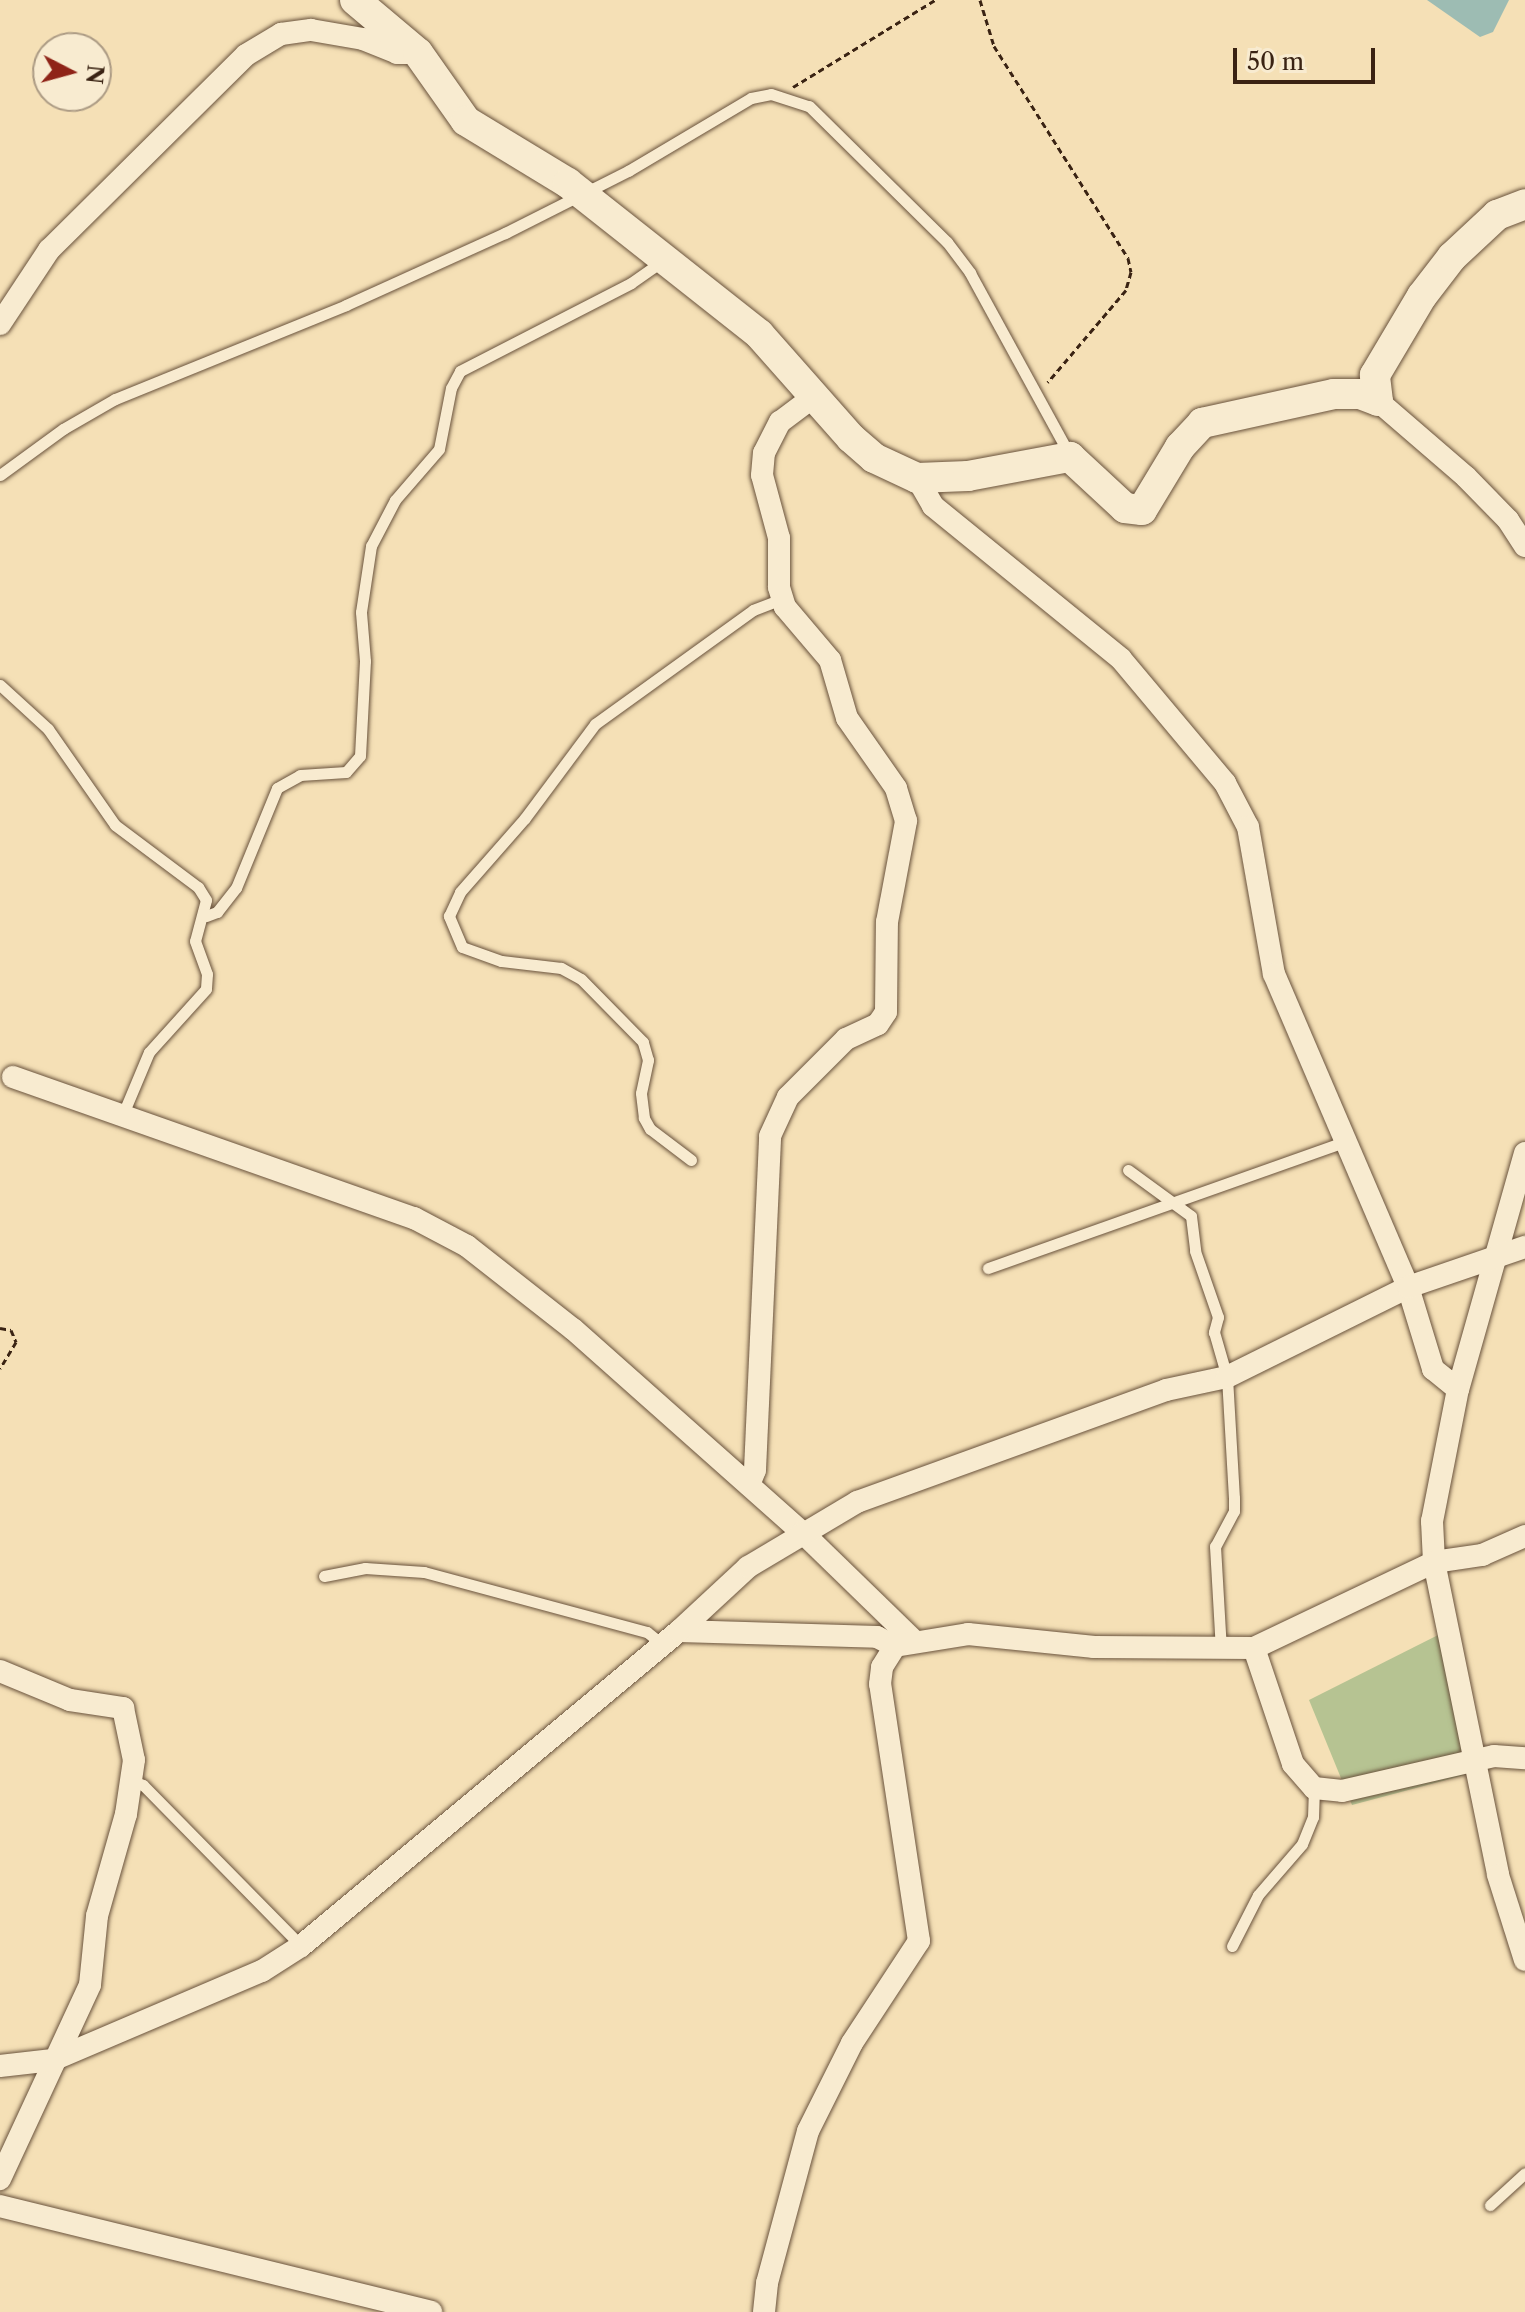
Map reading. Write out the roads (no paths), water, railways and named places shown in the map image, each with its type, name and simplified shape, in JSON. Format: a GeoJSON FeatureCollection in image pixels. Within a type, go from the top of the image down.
{"type":"FeatureCollection","features":[{"type":"Feature","properties":{"kind":"street"},"geometry":{"type":"LineString","coordinates":[[355,0],[418,53],[466,121],[583,195],[759,334],[812,398],[874,458],[917,478],[968,476],[1070,457],[1125,508],[1142,510],[1180,447],[1202,423],[1334,394],[1360,394],[1378,401],[1466,477],[1508,520],[1525,546]]}},
{"type":"Feature","properties":{"kind":"street"},"geometry":{"type":"LineString","coordinates":[[0,324],[49,250],[246,55],[281,34],[311,30],[363,39],[397,53],[418,53]]}},
{"type":"Feature","properties":{"kind":"street"},"geometry":{"type":"LineString","coordinates":[[1378,401],[1375,375],[1422,296],[1452,257],[1497,215],[1525,204]]}},
{"type":"Feature","properties":{"kind":"street"},"geometry":{"type":"LineString","coordinates":[[749,1485],[755,1470],[770,1136],[788,1097],[846,1039],[878,1024],[886,1012],[887,922],[906,821],[896,788],[847,718],[830,660],[782,599],[779,538],[762,464],[780,422],[812,398]]}},
{"type":"Feature","properties":{"kind":"street"},"geometry":{"type":"LineString","coordinates":[[917,478],[933,506],[1121,659],[1225,783],[1248,827],[1274,974],[1408,1287],[1433,1369],[1458,1389]]}},
{"type":"Feature","properties":{"kind":"street"},"geometry":{"type":"LineString","coordinates":[[13,1077],[414,1218],[467,1246],[573,1329],[802,1532],[904,1643]]}},
{"type":"Feature","properties":{"kind":"street"},"geometry":{"type":"LineString","coordinates":[[1525,1153],[1458,1389],[1432,1521],[1434,1562],[1498,1875],[1525,1960]]}},
{"type":"Feature","properties":{"kind":"street"},"geometry":{"type":"LineString","coordinates":[[0,2066],[53,2060],[262,1971],[301,1946],[671,1638],[748,1567],[802,1532],[857,1502],[1166,1390],[1227,1377],[1408,1287],[1495,1260],[1525,1247]]}},
{"type":"Feature","properties":{"kind":"street"},"geometry":{"type":"LineString","coordinates":[[671,1638],[877,1637],[904,1643],[968,1634],[1094,1647],[1254,1648],[1434,1562],[1482,1555],[1525,1536]]}},
{"type":"Feature","properties":{"kind":"street"},"geometry":{"type":"LineString","coordinates":[[764,2312],[771,2269],[808,2131],[852,2043],[919,1941],[880,1684],[882,1667],[904,1643]]}},
{"type":"Feature","properties":{"kind":"street"},"geometry":{"type":"LineString","coordinates":[[1254,1648],[1293,1764],[1314,1788],[1342,1791],[1476,1759],[1525,1758]]}},
{"type":"Feature","properties":{"kind":"street"},"geometry":{"type":"LineString","coordinates":[[0,1671],[70,1700],[123,1708],[132,1735],[133,1781],[97,1916],[90,1985],[0,2179]]}},
{"type":"Feature","properties":{"kind":"street"},"geometry":{"type":"LineString","coordinates":[[0,2206],[420,2311]]}},
{"type":"Feature","properties":{"kind":"lane"},"geometry":{"type":"LineString","coordinates":[[0,475],[63,429],[115,399],[346,305],[583,195],[751,98],[791,97],[816,112],[947,242],[1038,394],[1070,457]]}},
{"type":"Feature","properties":{"kind":"lane"},"geometry":{"type":"LineString","coordinates":[[206,916],[217,912],[236,888],[277,788],[300,775],[346,772],[360,756],[365,661],[361,612],[371,546],[395,500],[439,449],[451,388],[460,371],[631,283],[665,260]]}},
{"type":"Feature","properties":{"kind":"lane"},"geometry":{"type":"LineString","coordinates":[[691,1160],[650,1129],[641,1093],[646,1050],[603,1001],[561,968],[501,961],[462,947],[449,916],[460,892],[525,818],[595,724],[753,610],[782,599]]}},
{"type":"Feature","properties":{"kind":"lane"},"geometry":{"type":"LineString","coordinates":[[0,685],[48,729],[115,825],[203,893],[206,916],[195,941],[207,974],[206,989],[149,1052],[123,1114]]}},
{"type":"Feature","properties":{"kind":"lane"},"geometry":{"type":"LineString","coordinates":[[988,1268],[1344,1142]]}},
{"type":"Feature","properties":{"kind":"lane"},"geometry":{"type":"LineString","coordinates":[[1128,1170],[1177,1201],[1191,1216],[1195,1251],[1216,1307],[1214,1332],[1227,1377],[1234,1498],[1234,1511],[1215,1546],[1221,1649]]}},
{"type":"Feature","properties":{"kind":"lane"},"geometry":{"type":"LineString","coordinates":[[324,1576],[376,1567],[424,1572],[575,1617],[671,1638]]}},
{"type":"Feature","properties":{"kind":"lane"},"geometry":{"type":"LineString","coordinates":[[133,1781],[143,1785],[301,1946]]}},
{"type":"Feature","properties":{"kind":"lane"},"geometry":{"type":"LineString","coordinates":[[1232,1946],[1258,1895],[1302,1844],[1313,1817],[1314,1788]]}},
{"type":"Feature","properties":{"kind":"lane"},"geometry":{"type":"LineString","coordinates":[[1490,2205],[1525,2173]]}},
{"type":"Feature","properties":{"kind":"water"},"geometry":{"type":"Polygon","coordinates":[[[1427,0],[1509,0],[1493,32],[1480,37],[1427,0]]]}}]}
